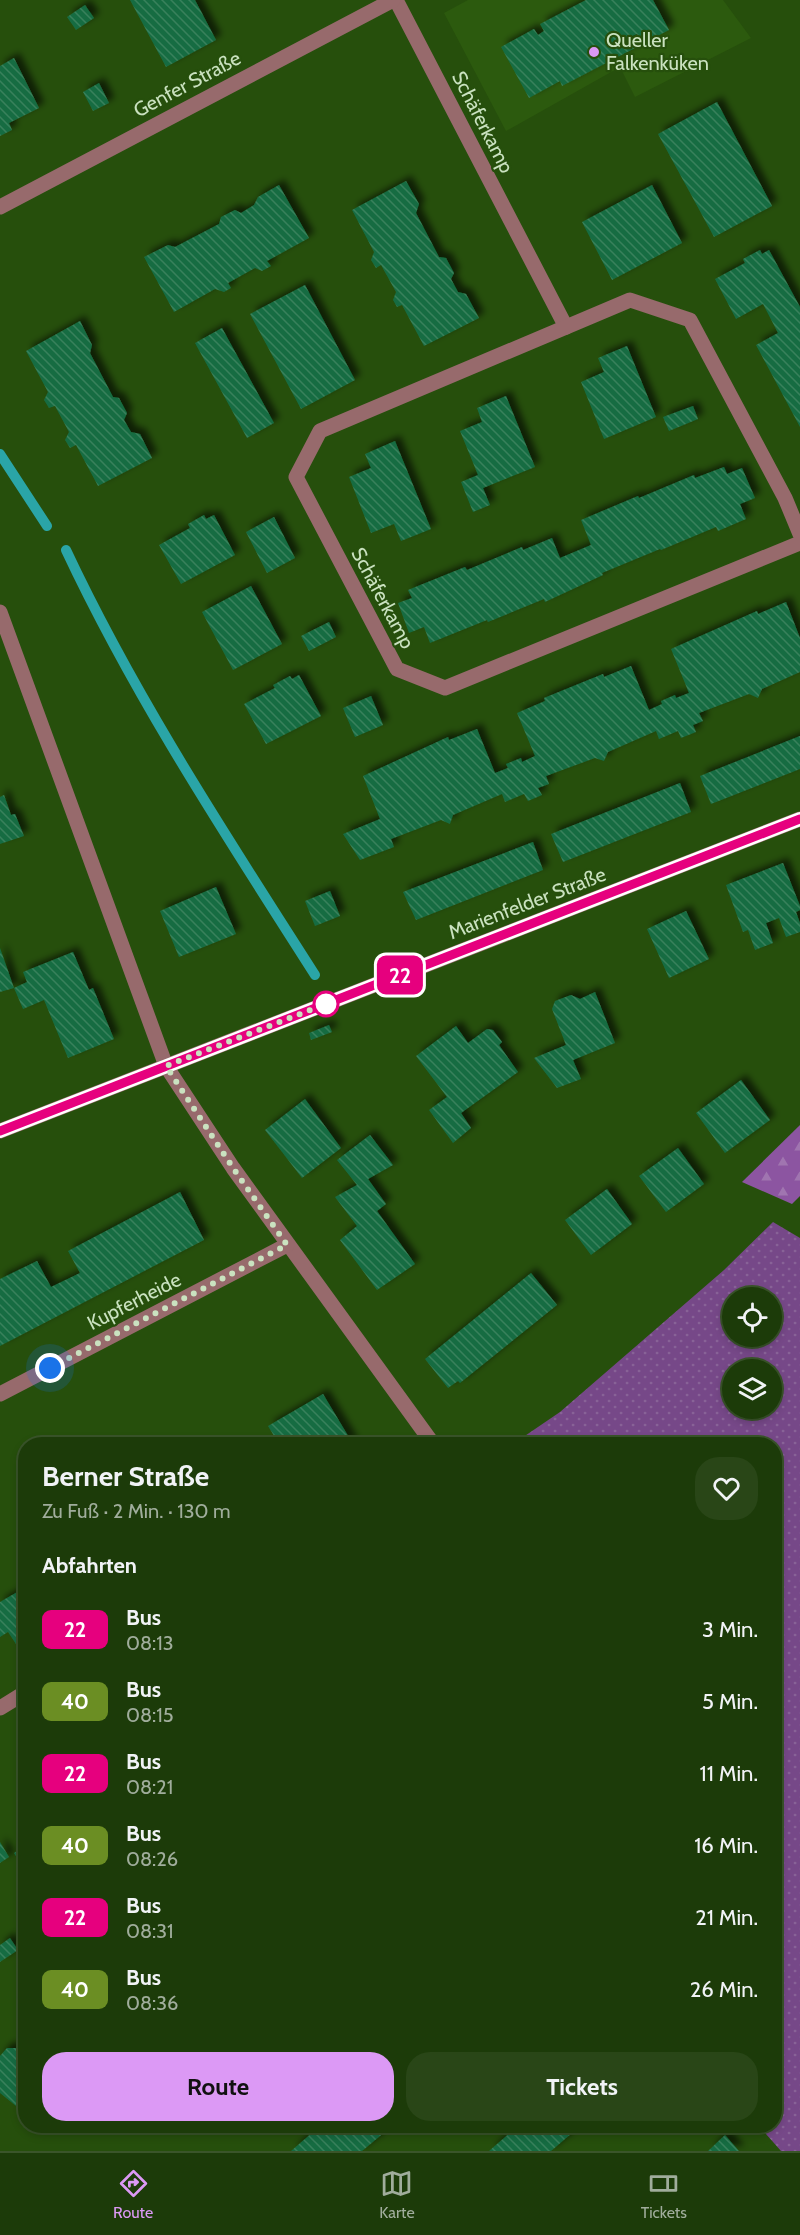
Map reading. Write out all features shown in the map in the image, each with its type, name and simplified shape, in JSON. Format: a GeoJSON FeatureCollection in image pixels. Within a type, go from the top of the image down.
{"type":"FeatureCollection","features":[{"type":"Feature","properties":{"kind":"street","name":"Genfer Straße"},"geometry":{"type":"LineString","coordinates":[[0,207],[395,0]]}},
{"type":"Feature","properties":{"kind":"street","name":"Schäferkamp"},"geometry":{"type":"LineString","coordinates":[[395,0],[566,327]]}},
{"type":"Feature","properties":{"kind":"street","name":"Schäferkamp"},"geometry":{"type":"LineString","coordinates":[[800,534],[785,498],[690,320],[630,300],[320,431],[296,477],[397,669],[445,688],[800,543]]}},
{"type":"Feature","properties":{"kind":"street"},"geometry":{"type":"LineString","coordinates":[[0,612],[166,1066],[287,1245],[429,1437]]}},
{"type":"Feature","properties":{"kind":"street","name":"Marienfelder Straße"},"geometry":{"type":"LineString","coordinates":[[0,1131],[800,819]]}},
{"type":"Feature","properties":{"kind":"street","name":"Kupferheide"},"geometry":{"type":"LineString","coordinates":[[0,1394],[287,1245]]}},
{"type":"Feature","properties":{"kind":"street"},"geometry":{"type":"LineString","coordinates":[[0,1708],[18,1697]]}},
{"type":"Feature","properties":{"kind":"shaded area","name":"Queller Falkenküken"},"geometry":{"type":"Polygon","coordinates":[[[468,0],[723,0],[751,38],[635,97],[620,67],[506,131],[444,13],[468,0]]]}},
{"type":"Feature","properties":{"kind":"shaded area"},"geometry":{"type":"Polygon","coordinates":[[[773,1222],[800,1238],[800,2151],[781,2151],[765,2133],[782,2133],[782,1437],[523,1437],[560,1412],[724,1270],[773,1222]]]}},
{"type":"Feature","properties":{"kind":"green space"},"geometry":{"type":"Polygon","coordinates":[[[800,1125],[800,1196],[792,1204],[742,1182],[800,1125]]]}},
{"type":"Feature","properties":{"kind":"building"},"geometry":{"type":"Polygon","coordinates":[[[130,0],[195,0],[216,40],[166,67],[130,0]]]}},
{"type":"Feature","properties":{"kind":"building"},"geometry":{"type":"Polygon","coordinates":[[[586,0],[653,0],[669,30],[642,44],[637,34],[630,37],[635,48],[562,86],[560,81],[529,98],[501,47],[534,29],[538,35],[544,31],[540,24],[586,0]]]}},
{"type":"Feature","properties":{"kind":"building"},"geometry":{"type":"Polygon","coordinates":[[[85,5],[94,18],[76,30],[67,17],[85,5]]]}},
{"type":"Feature","properties":{"kind":"building"},"geometry":{"type":"Polygon","coordinates":[[[14,58],[39,108],[9,123],[12,130],[0,136],[0,66],[14,58]]]}},
{"type":"Feature","properties":{"kind":"building"},"geometry":{"type":"Polygon","coordinates":[[[99,83],[109,103],[93,111],[83,92],[99,83]]]}},
{"type":"Feature","properties":{"kind":"building"},"geometry":{"type":"Polygon","coordinates":[[[717,102],[772,206],[714,237],[658,134],[717,102]]]}},
{"type":"Feature","properties":{"kind":"building"},"geometry":{"type":"Polygon","coordinates":[[[406,181],[419,204],[416,213],[439,257],[446,258],[454,273],[451,279],[458,292],[466,294],[479,318],[424,346],[402,305],[397,307],[393,300],[396,292],[381,265],[376,268],[371,260],[374,252],[352,210],[406,181]]]}},
{"type":"Feature","properties":{"kind":"building"},"geometry":{"type":"Polygon","coordinates":[[[279,185],[309,238],[267,261],[271,266],[262,271],[255,268],[228,283],[231,288],[224,292],[215,289],[174,312],[144,257],[168,245],[175,247],[219,224],[221,217],[235,210],[241,213],[254,205],[258,197],[279,185]]]}},
{"type":"Feature","properties":{"kind":"building"},"geometry":{"type":"Polygon","coordinates":[[[652,185],[682,243],[612,280],[582,222],[652,185]]]}},
{"type":"Feature","properties":{"kind":"building"},"geometry":{"type":"Polygon","coordinates":[[[760,250],[762,254],[769,250],[800,307],[800,427],[756,345],[778,333],[763,304],[736,319],[715,279],[745,263],[743,259],[760,250]]]}},
{"type":"Feature","properties":{"kind":"building"},"geometry":{"type":"Polygon","coordinates":[[[305,285],[355,380],[301,409],[250,314],[305,285]]]}},
{"type":"Feature","properties":{"kind":"building"},"geometry":{"type":"Polygon","coordinates":[[[80,321],[92,345],[90,353],[113,397],[119,398],[127,413],[124,420],[131,432],[140,434],[152,458],[98,486],[76,445],[70,448],[65,440],[69,432],[55,406],[49,408],[44,400],[48,392],[26,351],[80,321]]]}},
{"type":"Feature","properties":{"kind":"building"},"geometry":{"type":"Polygon","coordinates":[[[222,328],[274,423],[247,438],[195,343],[222,328]]]}},
{"type":"Feature","properties":{"kind":"building"},"geometry":{"type":"Polygon","coordinates":[[[627,346],[656,417],[604,439],[581,382],[604,372],[598,358],[627,346]]]}},
{"type":"Feature","properties":{"kind":"building"},"geometry":{"type":"Polygon","coordinates":[[[506,396],[535,467],[483,488],[490,505],[473,512],[461,482],[478,475],[460,431],[482,422],[477,408],[506,396]]]}},
{"type":"Feature","properties":{"kind":"building"},"geometry":{"type":"Polygon","coordinates":[[[693,406],[698,419],[669,431],[663,417],[693,406]]]}},
{"type":"Feature","properties":{"kind":"building"},"geometry":{"type":"Polygon","coordinates":[[[395,441],[431,529],[401,541],[394,524],[371,533],[349,477],[371,468],[365,454],[395,441]]]}},
{"type":"Feature","properties":{"kind":"building"},"geometry":{"type":"Polygon","coordinates":[[[724,467],[727,474],[742,468],[755,498],[740,504],[746,519],[718,531],[716,527],[660,549],[602,573],[603,575],[545,602],[544,599],[430,643],[424,627],[409,633],[398,603],[412,598],[408,590],[465,567],[467,570],[522,547],[523,550],[552,538],[560,558],[591,545],[581,520],[694,475],[695,478],[724,467]]]}},
{"type":"Feature","properties":{"kind":"building"},"geometry":{"type":"Polygon","coordinates":[[[204,515],[206,519],[214,515],[235,555],[181,584],[159,545],[190,528],[188,524],[204,515]]]}},
{"type":"Feature","properties":{"kind":"building"},"geometry":{"type":"Polygon","coordinates":[[[274,517],[295,558],[267,573],[246,532],[274,517]]]}},
{"type":"Feature","properties":{"kind":"building"},"geometry":{"type":"Polygon","coordinates":[[[251,586],[282,644],[233,670],[202,612],[251,586]]]}},
{"type":"Feature","properties":{"kind":"building"},"geometry":{"type":"Polygon","coordinates":[[[786,602],[800,638],[800,672],[762,689],[758,698],[749,694],[699,713],[703,721],[693,725],[696,732],[681,738],[678,731],[659,739],[656,731],[608,752],[604,761],[595,758],[546,776],[549,784],[538,788],[542,795],[528,801],[524,794],[505,802],[502,794],[453,815],[450,824],[441,820],[391,839],[394,847],[360,860],[343,834],[380,819],[363,776],[448,737],[449,740],[477,729],[495,773],[508,768],[506,764],[521,758],[522,762],[535,756],[517,713],[545,701],[544,698],[603,674],[604,677],[631,666],[649,710],[675,695],[676,698],[689,693],[671,649],[757,611],[758,614],[786,602]]]}},
{"type":"Feature","properties":{"kind":"building"},"geometry":{"type":"Polygon","coordinates":[[[329,622],[336,637],[309,651],[301,636],[329,622]]]}},
{"type":"Feature","properties":{"kind":"building"},"geometry":{"type":"Polygon","coordinates":[[[299,675],[321,716],[266,744],[244,704],[275,688],[273,685],[290,676],[292,679],[299,675]]]}},
{"type":"Feature","properties":{"kind":"building"},"geometry":{"type":"Polygon","coordinates":[[[371,696],[383,725],[355,737],[343,708],[371,696]]]}},
{"type":"Feature","properties":{"kind":"building"},"geometry":{"type":"Polygon","coordinates":[[[800,736],[800,769],[711,804],[700,776],[800,736]]]}},
{"type":"Feature","properties":{"kind":"building"},"geometry":{"type":"Polygon","coordinates":[[[680,783],[691,812],[563,862],[551,834],[680,783]]]}},
{"type":"Feature","properties":{"kind":"building"},"geometry":{"type":"Polygon","coordinates":[[[4,795],[11,815],[15,814],[24,836],[0,844],[0,797],[4,795]]]}},
{"type":"Feature","properties":{"kind":"building"},"geometry":{"type":"Polygon","coordinates":[[[533,842],[543,870],[416,920],[403,892],[533,842]]]}},
{"type":"Feature","properties":{"kind":"building"},"geometry":{"type":"Polygon","coordinates":[[[783,863],[800,906],[800,910],[796,912],[800,932],[786,937],[779,918],[766,923],[773,943],[755,950],[748,930],[743,932],[726,885],[783,863]]]}},
{"type":"Feature","properties":{"kind":"building"},"geometry":{"type":"Polygon","coordinates":[[[216,887],[236,934],[179,957],[160,911],[216,887]]]}},
{"type":"Feature","properties":{"kind":"building"},"geometry":{"type":"Polygon","coordinates":[[[330,891],[340,916],[315,926],[305,901],[330,891]]]}},
{"type":"Feature","properties":{"kind":"building"},"geometry":{"type":"Polygon","coordinates":[[[686,911],[709,959],[669,978],[647,929],[686,911]]]}},
{"type":"Feature","properties":{"kind":"building"},"geometry":{"type":"Polygon","coordinates":[[[0,948],[14,988],[0,992],[0,948]]]}},
{"type":"Feature","properties":{"kind":"building"},"geometry":{"type":"Polygon","coordinates":[[[73,952],[89,990],[93,988],[114,1039],[68,1058],[44,1000],[23,1009],[14,988],[27,982],[23,972],[73,952]]]}},
{"type":"Feature","properties":{"kind":"building"},"geometry":{"type":"Polygon","coordinates":[[[595,992],[615,1043],[573,1060],[581,1079],[557,1088],[534,1058],[566,1045],[552,1009],[555,1001],[571,995],[580,999],[595,992]]]}},
{"type":"Feature","properties":{"kind":"building"},"geometry":{"type":"Polygon","coordinates":[[[329,1025],[332,1032],[311,1040],[309,1033],[329,1025]]]}},
{"type":"Feature","properties":{"kind":"building"},"geometry":{"type":"Polygon","coordinates":[[[456,1026],[468,1043],[487,1029],[493,1030],[502,1042],[499,1045],[518,1072],[461,1113],[471,1128],[453,1143],[429,1110],[447,1097],[416,1056],[456,1026]]]}},
{"type":"Feature","properties":{"kind":"building"},"geometry":{"type":"Polygon","coordinates":[[[741,1080],[770,1120],[725,1153],[696,1113],[741,1080]]]}},
{"type":"Feature","properties":{"kind":"building"},"geometry":{"type":"Polygon","coordinates":[[[305,1099],[341,1148],[302,1178],[265,1130],[305,1099]]]}},
{"type":"Feature","properties":{"kind":"building"},"geometry":{"type":"Polygon","coordinates":[[[370,1135],[393,1165],[368,1179],[386,1204],[377,1211],[415,1264],[377,1290],[340,1240],[357,1226],[335,1197],[357,1185],[337,1160],[370,1135]]]}},
{"type":"Feature","properties":{"kind":"building"},"geometry":{"type":"Polygon","coordinates":[[[678,1148],[704,1184],[666,1212],[639,1176],[678,1148]]]}},
{"type":"Feature","properties":{"kind":"building"},"geometry":{"type":"Polygon","coordinates":[[[607,1189],[632,1224],[591,1255],[565,1220],[607,1189]]]}},
{"type":"Feature","properties":{"kind":"building"},"geometry":{"type":"Polygon","coordinates":[[[180,1192],[204,1240],[0,1346],[0,1279],[37,1261],[51,1287],[80,1273],[68,1251],[180,1192]]]}},
{"type":"Feature","properties":{"kind":"building"},"geometry":{"type":"Polygon","coordinates":[[[531,1273],[557,1305],[460,1383],[458,1381],[448,1388],[425,1359],[531,1273]]]}},
{"type":"Feature","properties":{"kind":"building"},"geometry":{"type":"Polygon","coordinates":[[[323,1394],[349,1437],[275,1437],[268,1426],[323,1394]]]}},
{"type":"Feature","properties":{"kind":"building"},"geometry":{"type":"Polygon","coordinates":[[[18,1592],[18,1647],[8,1632],[0,1637],[0,1602],[18,1592]]]}},
{"type":"Feature","properties":{"kind":"building"},"geometry":{"type":"Polygon","coordinates":[[[0,1842],[9,1857],[0,1863],[0,1842]]]}},
{"type":"Feature","properties":{"kind":"building"},"geometry":{"type":"Polygon","coordinates":[[[10,1938],[18,1950],[0,1962],[0,1945],[10,1938]]]}},
{"type":"Feature","properties":{"kind":"building"},"geometry":{"type":"Polygon","coordinates":[[[7,2048],[18,2048],[18,2104],[16,2106],[0,2093],[0,2056],[7,2048]]]}},
{"type":"Feature","properties":{"kind":"building"},"geometry":{"type":"Polygon","coordinates":[[[312,2133],[384,2133],[362,2151],[291,2151],[312,2133]]]}},
{"type":"Feature","properties":{"kind":"building"},"geometry":{"type":"Polygon","coordinates":[[[510,2133],[572,2133],[551,2151],[489,2151],[510,2133]]]}},
{"type":"Feature","properties":{"kind":"building"},"geometry":{"type":"Polygon","coordinates":[[[725,2135],[739,2151],[708,2151],[725,2135]]]}},
{"type":"Feature","properties":{"kind":"waterway"},"geometry":{"type":"LineString","coordinates":[[0,454],[47,526]]}},
{"type":"Feature","properties":{"kind":"waterway"},"geometry":{"type":"LineString","coordinates":[[66,550],[152,714],[315,975]]}},
{"type":"Feature","properties":{"kind":"bus line","name":"22"},"geometry":{"type":"LineString","coordinates":[[0,1131],[800,819]]}},
{"type":"Feature","properties":{"kind":"place","name":"Queller Falkenküken"},"geometry":{"type":"Point","coordinates":[594,52]}},
{"type":"Feature","properties":{"kind":"route"},"geometry":{"type":"LineString","coordinates":[[50,1368],[287,1245],[166,1066],[331,1002],[326,1004]]}}]}
